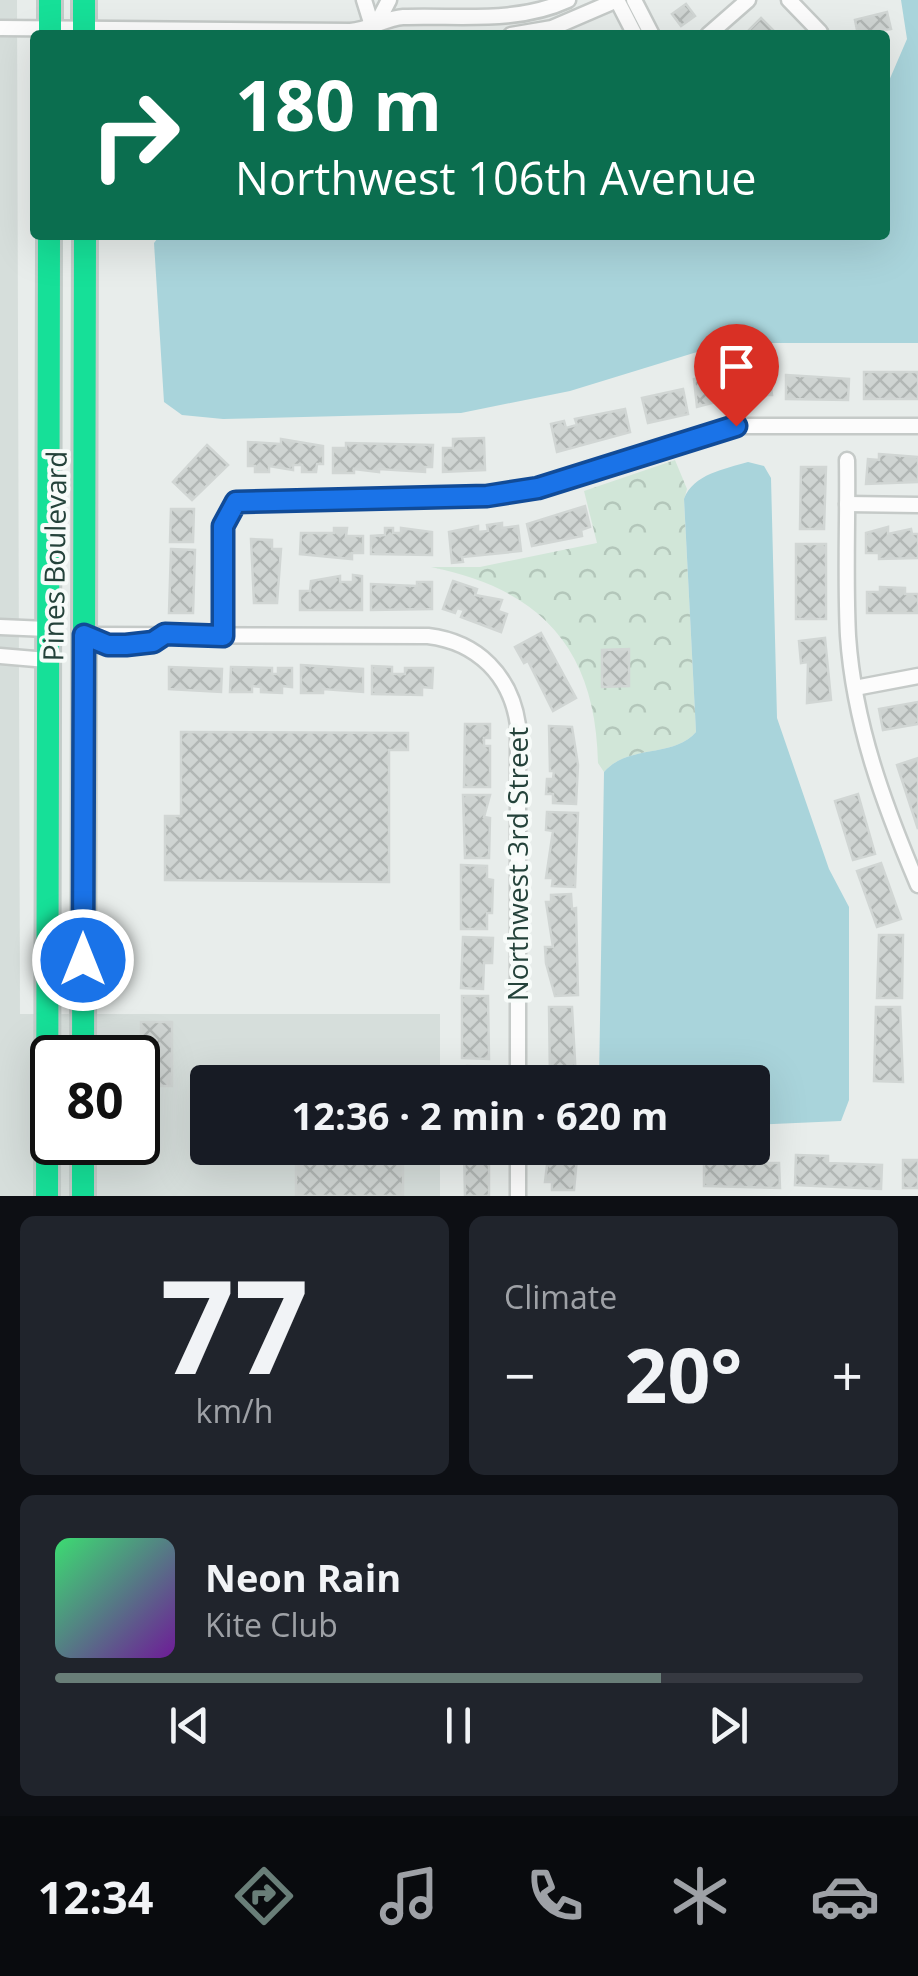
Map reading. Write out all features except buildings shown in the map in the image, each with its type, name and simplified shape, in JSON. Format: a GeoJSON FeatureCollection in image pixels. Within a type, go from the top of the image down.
{"type":"FeatureCollection","features":[{"type":"Feature","properties":{"kind":"highway"},"geometry":{"type":"LineString","coordinates":[[50,0],[50,30]]}},
{"type":"Feature","properties":{"kind":"highway"},"geometry":{"type":"LineString","coordinates":[[84,0],[84,30]]}},
{"type":"Feature","properties":{"kind":"highway","name":"Pines Boulevard"},"geometry":{"type":"LineString","coordinates":[[48,1196],[49,240]]}},
{"type":"Feature","properties":{"kind":"highway","name":"Pines Boulevard"},"geometry":{"type":"LineString","coordinates":[[83,1035],[86,240]]}},
{"type":"Feature","properties":{"kind":"highway"},"geometry":{"type":"LineString","coordinates":[[47,594],[84,635]]}},
{"type":"Feature","properties":{"kind":"highway"},"geometry":{"type":"LineString","coordinates":[[47,630],[73,664],[82,692]]}},
{"type":"Feature","properties":{"kind":"highway"},"geometry":{"type":"LineString","coordinates":[[83,1165],[84,1196]]}},
{"type":"Feature","properties":{"kind":"street"},"geometry":{"type":"LineString","coordinates":[[364,0],[373,29]]}},
{"type":"Feature","properties":{"kind":"street"},"geometry":{"type":"LineString","coordinates":[[373,29],[389,0]]}},
{"type":"Feature","properties":{"kind":"street"},"geometry":{"type":"LineString","coordinates":[[361,30],[397,18],[508,16],[548,9],[568,0]]}},
{"type":"Feature","properties":{"kind":"street"},"geometry":{"type":"LineString","coordinates":[[540,30],[617,0],[632,30]]}},
{"type":"Feature","properties":{"kind":"street"},"geometry":{"type":"LineString","coordinates":[[634,0],[649,30]]}},
{"type":"Feature","properties":{"kind":"street"},"geometry":{"type":"LineString","coordinates":[[714,30],[748,0]]}},
{"type":"Feature","properties":{"kind":"street"},"geometry":{"type":"LineString","coordinates":[[788,0],[818,30]]}},
{"type":"Feature","properties":{"kind":"street"},"geometry":{"type":"LineString","coordinates":[[0,28],[33,30]]}},
{"type":"Feature","properties":{"kind":"street"},"geometry":{"type":"LineString","coordinates":[[84,635],[108,645],[153,642],[165,634],[223,636],[223,526],[230,507],[252,499],[435,500],[504,493],[552,484],[736,426],[918,426]]}},
{"type":"Feature","properties":{"kind":"street"},"geometry":{"type":"LineString","coordinates":[[846,460],[848,638],[855,688],[870,760],[914,865],[918,885]]}},
{"type":"Feature","properties":{"kind":"street"},"geometry":{"type":"LineString","coordinates":[[847,504],[918,504]]}},
{"type":"Feature","properties":{"kind":"street"},"geometry":{"type":"LineString","coordinates":[[0,628],[47,630]]}},
{"type":"Feature","properties":{"kind":"street","name":"Northwest 3rd Street"},"geometry":{"type":"LineString","coordinates":[[223,636],[428,636],[461,644],[482,656],[506,686],[518,726],[518,1065]]}},
{"type":"Feature","properties":{"kind":"street"},"geometry":{"type":"LineString","coordinates":[[0,656],[47,660]]}},
{"type":"Feature","properties":{"kind":"street"},"geometry":{"type":"LineString","coordinates":[[855,688],[918,676]]}},
{"type":"Feature","properties":{"kind":"street"},"geometry":{"type":"LineString","coordinates":[[518,1165],[518,1196]]}},
{"type":"Feature","properties":{"kind":"shaded area"},"geometry":{"type":"Polygon","coordinates":[[[0,0],[17,0],[20,1014],[440,1014],[440,1065],[190,1065],[190,1165],[440,1165],[440,1196],[0,1196],[0,0]]]}},
{"type":"Feature","properties":{"kind":"green space"},"geometry":{"type":"Polygon","coordinates":[[[675,460],[687,489],[684,500],[696,732],[676,745],[625,758],[604,772],[598,763],[587,687],[555,630],[503,591],[431,567],[480,567],[597,543],[584,491],[675,460]]]}},
{"type":"Feature","properties":{"kind":"water"},"geometry":{"type":"Polygon","coordinates":[[[901,0],[918,0],[918,343],[763,343],[697,352],[570,391],[461,413],[223,419],[182,415],[164,402],[156,240],[890,240],[890,78],[907,39],[901,0]]]}},
{"type":"Feature","properties":{"kind":"water"},"geometry":{"type":"Polygon","coordinates":[[[748,462],[764,466],[771,478],[777,718],[829,869],[849,907],[849,1100],[841,1121],[770,1124],[770,1065],[599,1065],[604,772],[625,758],[676,745],[696,732],[684,499],[702,478],[748,462]]]}},
{"type":"Feature","properties":{"kind":"traffic: fast"},"geometry":{"type":"LineString","coordinates":[[50,0],[50,30]]}},
{"type":"Feature","properties":{"kind":"traffic: fast"},"geometry":{"type":"LineString","coordinates":[[84,0],[84,30]]}},
{"type":"Feature","properties":{"kind":"traffic: fast"},"geometry":{"type":"LineString","coordinates":[[47,1196],[49,240]]}},
{"type":"Feature","properties":{"kind":"traffic: fast"},"geometry":{"type":"LineString","coordinates":[[83,1035],[85,240]]}},
{"type":"Feature","properties":{"kind":"traffic: fast"},"geometry":{"type":"LineString","coordinates":[[83,1165],[83,1196]]}},
{"type":"Feature","properties":{"kind":"route"},"geometry":{"type":"LineString","coordinates":[[83,960],[84,635],[108,645],[153,642],[165,634],[223,636],[223,526],[226,513],[236,502],[487,496],[538,488],[736,426]]}}]}
